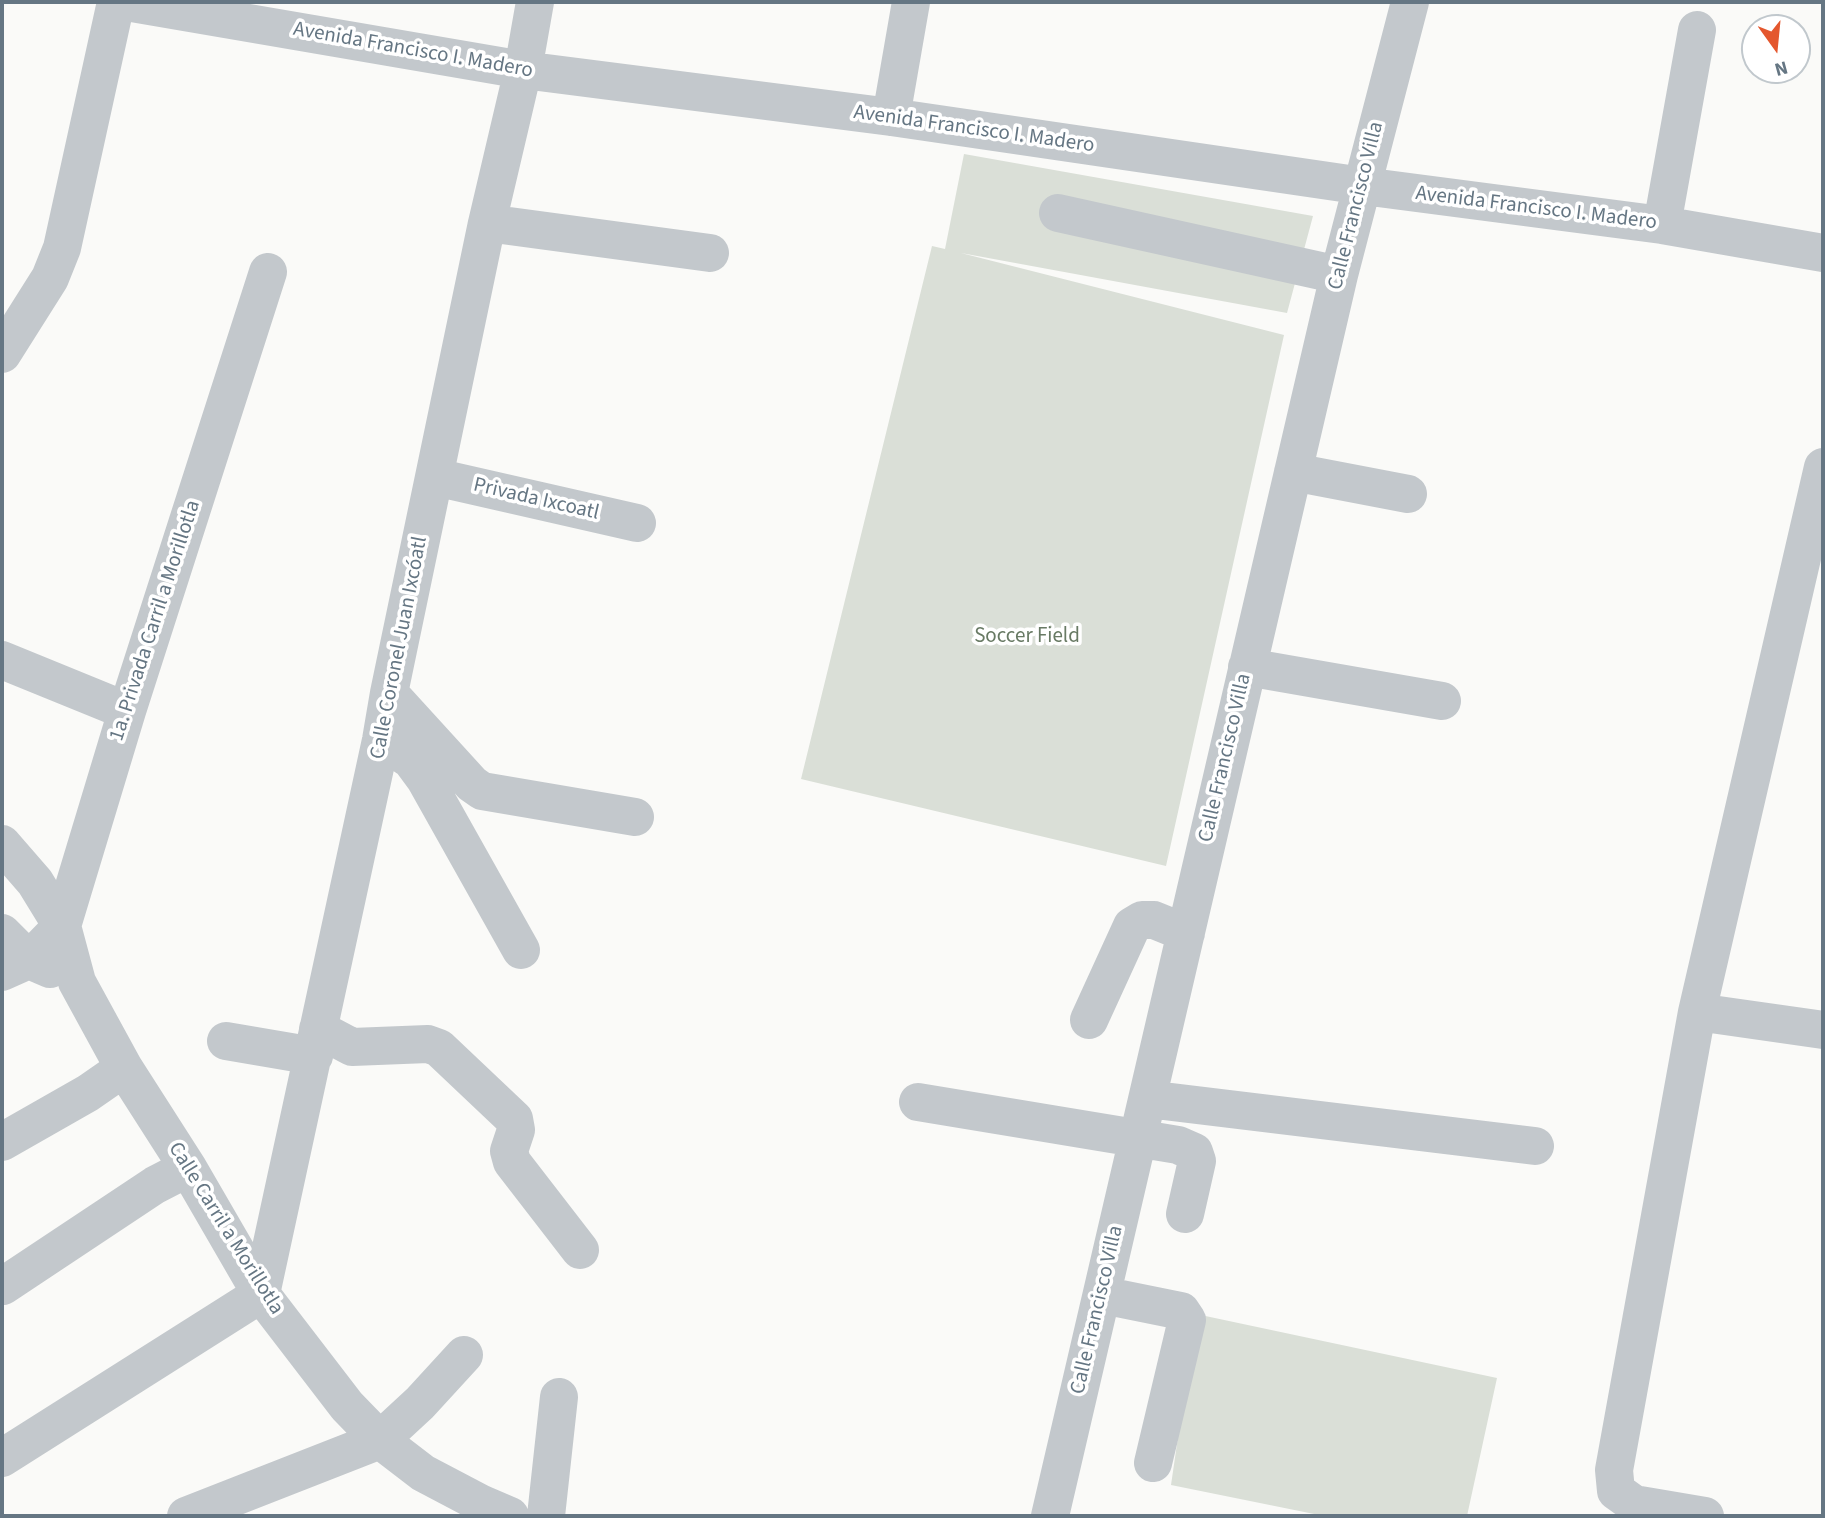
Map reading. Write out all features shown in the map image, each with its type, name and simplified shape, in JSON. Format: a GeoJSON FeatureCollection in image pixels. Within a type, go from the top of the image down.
{"type":"FeatureCollection","features":[{"type":"Feature","properties":{"kind":"street"},"geometry":{"type":"LineString","coordinates":[[2,354],[50,278],[62,248],[116,2]]}},
{"type":"Feature","properties":{"kind":"street","name":"Avenida Francisco I. Madero"},"geometry":{"type":"LineString","coordinates":[[126,2],[523,71],[891,117],[1363,186],[1662,225],[1823,253]]}},
{"type":"Feature","properties":{"kind":"street","name":"Calle Coronel Juan Ixcóatl"},"geometry":{"type":"LineString","coordinates":[[261,1294],[382,740],[389,693],[487,223],[523,71],[535,2]]}},
{"type":"Feature","properties":{"kind":"street"},"geometry":{"type":"LineString","coordinates":[[891,117],[911,2]]}},
{"type":"Feature","properties":{"kind":"street","name":"Calle Francisco Villa"},"geometry":{"type":"LineString","coordinates":[[1050,1516],[1339,275],[1410,2]]}},
{"type":"Feature","properties":{"kind":"street"},"geometry":{"type":"LineString","coordinates":[[1662,225],[1697,30]]}},
{"type":"Feature","properties":{"kind":"street"},"geometry":{"type":"LineString","coordinates":[[1058,213],[1339,275]]}},
{"type":"Feature","properties":{"kind":"street"},"geometry":{"type":"LineString","coordinates":[[487,223],[710,253]]}},
{"type":"Feature","properties":{"kind":"street","name":"1a. Privada Carril a Morillotla"},"geometry":{"type":"LineString","coordinates":[[15,966],[62,926],[127,711],[268,272]]}},
{"type":"Feature","properties":{"kind":"street"},"geometry":{"type":"LineString","coordinates":[[1704,1516],[1634,1504],[1616,1491],[1614,1471],[1697,1012],[1823,467]]}},
{"type":"Feature","properties":{"kind":"street"},"geometry":{"type":"LineString","coordinates":[[1293,472],[1408,494]]}},
{"type":"Feature","properties":{"kind":"street","name":"Privada Ixcoatl"},"geometry":{"type":"LineString","coordinates":[[435,477],[637,523]]}},
{"type":"Feature","properties":{"kind":"street"},"geometry":{"type":"LineString","coordinates":[[2,660],[127,711]]}},
{"type":"Feature","properties":{"kind":"street"},"geometry":{"type":"LineString","coordinates":[[1248,667],[1442,701]]}},
{"type":"Feature","properties":{"kind":"street"},"geometry":{"type":"LineString","coordinates":[[389,693],[472,784],[482,791],[635,817]]}},
{"type":"Feature","properties":{"kind":"street"},"geometry":{"type":"LineString","coordinates":[[382,740],[411,760],[425,779],[521,950]]}},
{"type":"Feature","properties":{"kind":"street","name":"Calle Carril a Morillotla"},"geometry":{"type":"LineString","coordinates":[[2,844],[35,883],[62,926],[77,982],[124,1068],[188,1168],[261,1294],[346,1406],[380,1440],[424,1473],[510,1516]]}},
{"type":"Feature","properties":{"kind":"street"},"geometry":{"type":"LineString","coordinates":[[1089,1020],[1132,926],[1142,920],[1154,920],[1186,933]]}},
{"type":"Feature","properties":{"kind":"street"},"geometry":{"type":"LineString","coordinates":[[2,933],[15,966],[77,982]]}},
{"type":"Feature","properties":{"kind":"street"},"geometry":{"type":"LineString","coordinates":[[1697,1012],[1823,1030]]}},
{"type":"Feature","properties":{"kind":"street"},"geometry":{"type":"LineString","coordinates":[[226,1041],[316,1043],[352,1047],[428,1044],[439,1048],[514,1119],[516,1130],[509,1151],[512,1162],[580,1250]]}},
{"type":"Feature","properties":{"kind":"street"},"geometry":{"type":"LineString","coordinates":[[2,1142],[88,1093],[124,1068]]}},
{"type":"Feature","properties":{"kind":"street"},"geometry":{"type":"LineString","coordinates":[[1147,1099],[1535,1146]]}},
{"type":"Feature","properties":{"kind":"street"},"geometry":{"type":"LineString","coordinates":[[918,1102],[1178,1145],[1194,1152],[1197,1161],[1185,1214]]}},
{"type":"Feature","properties":{"kind":"street"},"geometry":{"type":"LineString","coordinates":[[3,1286],[155,1185],[188,1168]]}},
{"type":"Feature","properties":{"kind":"street"},"geometry":{"type":"LineString","coordinates":[[2,1458],[261,1294]]}},
{"type":"Feature","properties":{"kind":"street"},"geometry":{"type":"LineString","coordinates":[[1101,1295],[1181,1311],[1187,1320],[1153,1463]]}},
{"type":"Feature","properties":{"kind":"street"},"geometry":{"type":"LineString","coordinates":[[186,1516],[243,1506],[380,1440],[464,1355]]}},
{"type":"Feature","properties":{"kind":"street"},"geometry":{"type":"LineString","coordinates":[[546,1516],[559,1398]]}},
{"type":"Feature","properties":{"kind":"green space","name":"Soccer Field"},"geometry":{"type":"Polygon","coordinates":[[[964,154],[1313,216],[1287,313],[961,253],[1284,335],[1166,866],[801,779],[932,246],[945,249],[964,154]]]}},
{"type":"Feature","properties":{"kind":"green space"},"geometry":{"type":"Polygon","coordinates":[[[1196,1314],[1497,1378],[1467,1516],[1324,1516],[1171,1485],[1196,1314]]]}}]}
